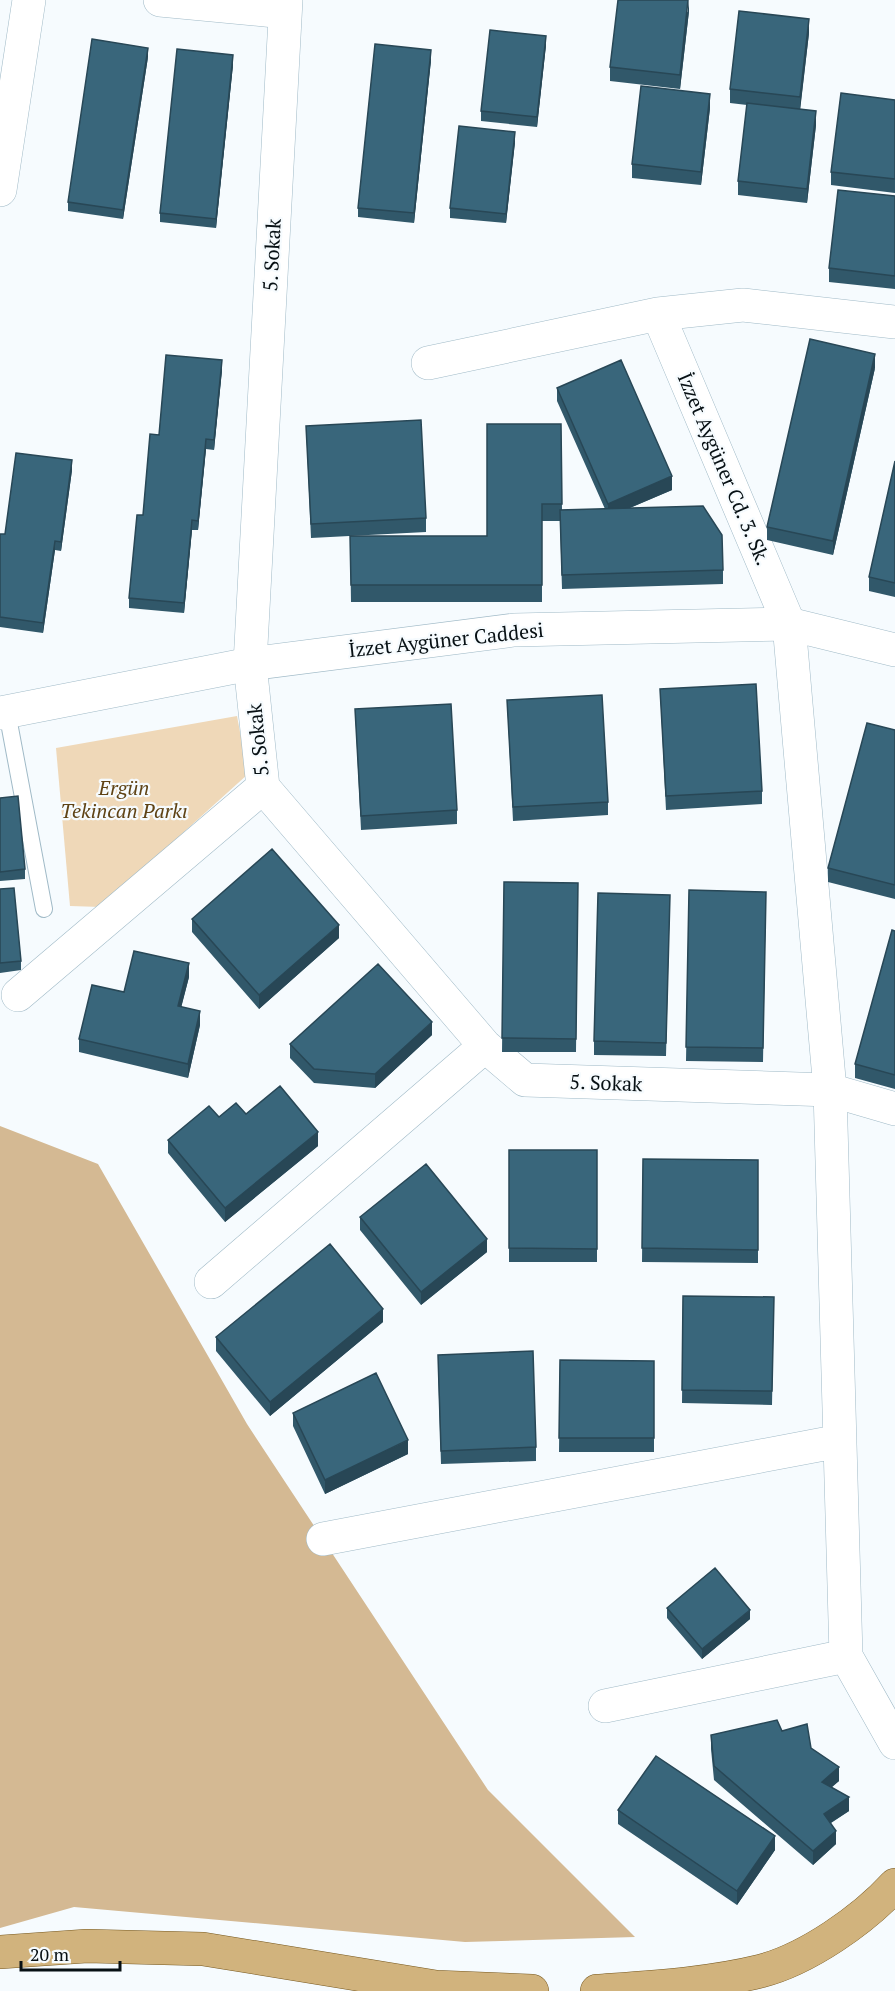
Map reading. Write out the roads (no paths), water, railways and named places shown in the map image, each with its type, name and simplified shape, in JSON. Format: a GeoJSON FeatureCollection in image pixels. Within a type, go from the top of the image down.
{"type":"FeatureCollection","features":[{"type":"Feature","properties":{"kind":"main road"},"geometry":{"type":"LineString","coordinates":[[597,1991],[673,1986],[763,1970],[830,1941],[895,1885]]}},
{"type":"Feature","properties":{"kind":"main road"},"geometry":{"type":"LineString","coordinates":[[0,1952],[87,1946],[202,1950],[436,1987],[532,1991]]}},
{"type":"Feature","properties":{"kind":"street"},"geometry":{"type":"LineString","coordinates":[[0,190],[29,0]]}},
{"type":"Feature","properties":{"kind":"street"},"geometry":{"type":"LineString","coordinates":[[160,0],[285,6]]}},
{"type":"Feature","properties":{"kind":"street","name":"5. Sokak"},"geometry":{"type":"LineString","coordinates":[[285,6],[250,664],[263,787],[484,1046],[525,1080],[830,1090],[895,1109]]}},
{"type":"Feature","properties":{"kind":"street"},"geometry":{"type":"LineString","coordinates":[[428,363],[658,314],[743,305],[895,322]]}},
{"type":"Feature","properties":{"kind":"street","name":"İzzet Aygüner Cd. 3. Sk."},"geometry":{"type":"LineString","coordinates":[[658,314],[789,624],[830,1090],[846,1656]]}},
{"type":"Feature","properties":{"kind":"street","name":"İzzet Aygüner Caddesi"},"geometry":{"type":"LineString","coordinates":[[3,712],[250,664],[514,630],[789,624],[895,650]]}},
{"type":"Feature","properties":{"kind":"street"},"geometry":{"type":"LineString","coordinates":[[18,995],[263,787]]}},
{"type":"Feature","properties":{"kind":"street"},"geometry":{"type":"LineString","coordinates":[[211,1282],[484,1046]]}},
{"type":"Feature","properties":{"kind":"street"},"geometry":{"type":"LineString","coordinates":[[323,1539],[840,1441]]}},
{"type":"Feature","properties":{"kind":"street"},"geometry":{"type":"LineString","coordinates":[[605,1706],[846,1656],[895,1743]]}},
{"type":"Feature","properties":{"kind":"lane"},"geometry":{"type":"LineString","coordinates":[[3,712],[44,909]]}},
{"type":"Feature","properties":{"kind":"park label","name":"Ergün Tekincan Parkı"},"geometry":{"type":"Point","coordinates":[124,800]}}]}
